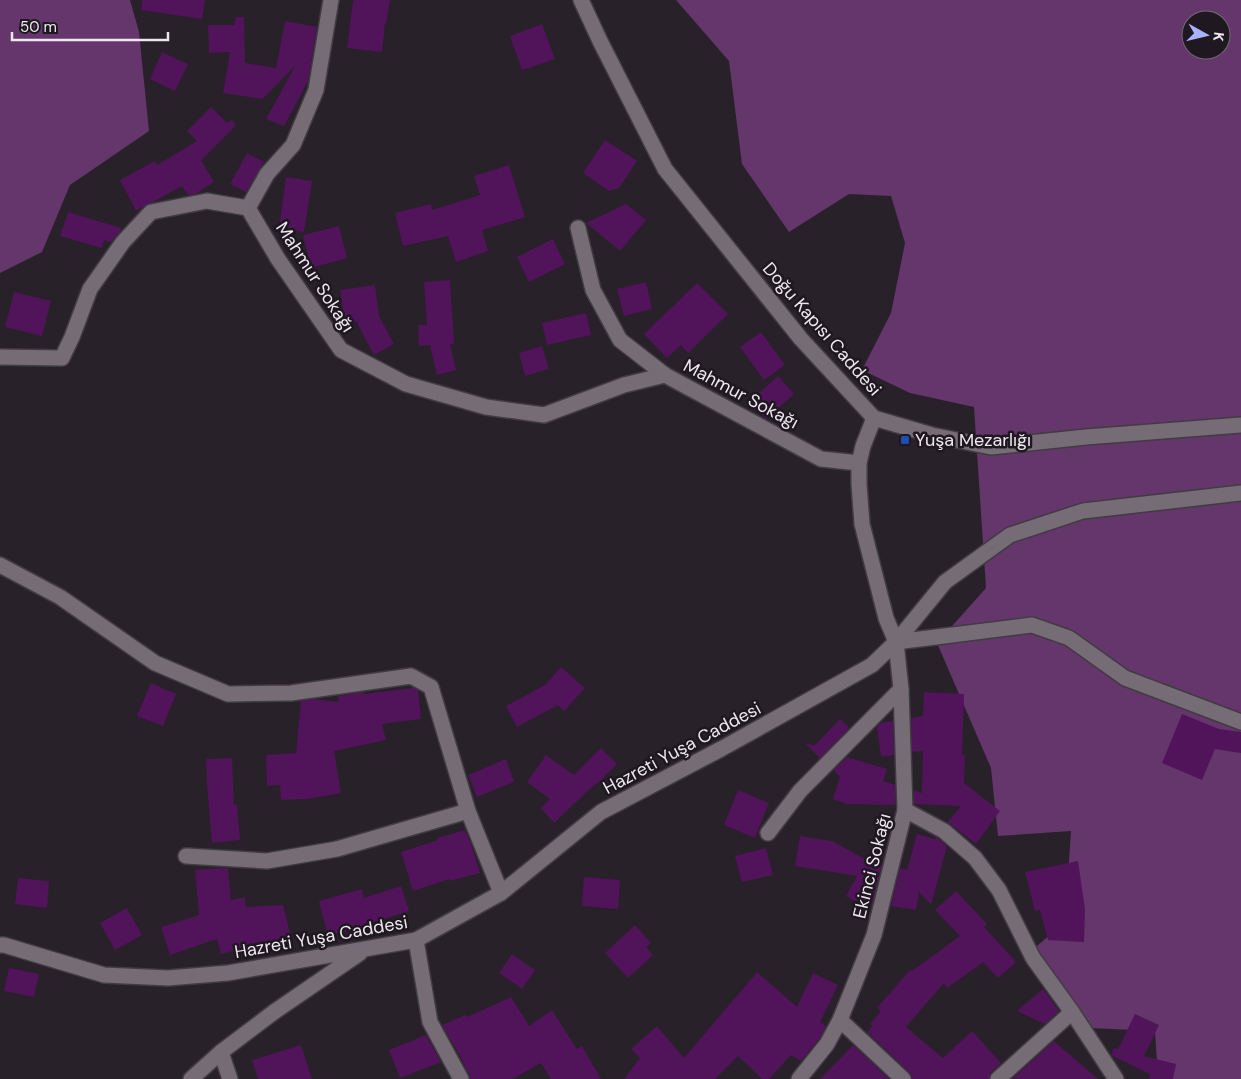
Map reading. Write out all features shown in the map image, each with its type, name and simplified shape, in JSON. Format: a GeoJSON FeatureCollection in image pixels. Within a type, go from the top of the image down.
{"type":"FeatureCollection","features":[{"type":"Feature","properties":{"kind":"street"},"geometry":{"type":"LineString","coordinates":[[0,357],[62,358],[90,289],[123,242],[151,212],[207,201],[248,208],[267,174],[294,144],[316,90],[331,0]]}},
{"type":"Feature","properties":{"kind":"street","name":"Doğu Kapısı Caddesi"},"geometry":{"type":"LineString","coordinates":[[581,0],[665,169],[801,340],[874,418],[932,435],[991,447],[1241,425]]}},
{"type":"Feature","properties":{"kind":"street","name":"Mahmur Sokağı"},"geometry":{"type":"LineString","coordinates":[[248,208],[278,259],[340,350],[406,384],[486,407],[544,415],[624,385],[665,375],[821,459],[859,463]]}},
{"type":"Feature","properties":{"kind":"street"},"geometry":{"type":"LineString","coordinates":[[578,228],[594,290],[620,340],[665,375]]}},
{"type":"Feature","properties":{"kind":"street"},"geometry":{"type":"LineString","coordinates":[[874,418],[863,446],[859,463],[862,524],[886,618],[896,642],[1032,625],[1069,638],[1125,678],[1241,722]]}},
{"type":"Feature","properties":{"kind":"street","name":"Hazreti Yuşa Caddesi"},"geometry":{"type":"LineString","coordinates":[[0,945],[104,975],[168,978],[228,973],[416,940],[500,893],[601,812],[872,666],[896,642],[945,582],[1010,535],[1083,511],[1241,493]]}},
{"type":"Feature","properties":{"kind":"street"},"geometry":{"type":"LineString","coordinates":[[0,565],[60,597],[155,662],[228,694],[291,693],[411,676],[431,687],[468,811],[500,893]]}},
{"type":"Feature","properties":{"kind":"street","name":"Ekinci Sokağı"},"geometry":{"type":"LineString","coordinates":[[799,1079],[827,1044],[840,1020],[874,935],[905,810],[901,689],[896,642]]}},
{"type":"Feature","properties":{"kind":"street"},"geometry":{"type":"LineString","coordinates":[[768,833],[800,791],[901,689]]}},
{"type":"Feature","properties":{"kind":"street"},"geometry":{"type":"LineString","coordinates":[[905,810],[944,831],[975,858],[999,890],[1033,958],[1072,1012],[1116,1079]]}},
{"type":"Feature","properties":{"kind":"street"},"geometry":{"type":"LineString","coordinates":[[186,856],[267,861],[337,849],[468,811]]}},
{"type":"Feature","properties":{"kind":"street"},"geometry":{"type":"LineString","coordinates":[[416,940],[430,1022],[461,1079]]}},
{"type":"Feature","properties":{"kind":"street"},"geometry":{"type":"LineString","coordinates":[[191,1079],[221,1052],[274,1012],[365,949]]}},
{"type":"Feature","properties":{"kind":"street"},"geometry":{"type":"LineString","coordinates":[[998,1079],[1072,1012]]}},
{"type":"Feature","properties":{"kind":"street"},"geometry":{"type":"LineString","coordinates":[[840,1020],[902,1079]]}},
{"type":"Feature","properties":{"kind":"street"},"geometry":{"type":"LineString","coordinates":[[221,1052],[230,1079]]}},
{"type":"Feature","properties":{"kind":"shaded area"},"geometry":{"type":"Polygon","coordinates":[[[0,0],[130,0],[139,32],[149,131],[70,185],[42,252],[0,273],[0,0]]]}},
{"type":"Feature","properties":{"kind":"shaded area"},"geometry":{"type":"Polygon","coordinates":[[[676,0],[1241,0],[1241,1079],[1158,1079],[1155,1031],[1090,1028],[1031,951],[1065,922],[1071,831],[998,836],[991,768],[937,643],[986,588],[974,407],[910,393],[862,370],[891,313],[905,243],[891,196],[849,194],[789,232],[742,164],[729,61],[676,0]]]}},
{"type":"Feature","properties":{"kind":"building"},"geometry":{"type":"Polygon","coordinates":[[[142,0],[205,0],[202,19],[141,10],[142,0]]]}},
{"type":"Feature","properties":{"kind":"building"},"geometry":{"type":"Polygon","coordinates":[[[353,0],[390,0],[382,52],[347,48],[353,0]]]}},
{"type":"Feature","properties":{"kind":"building"},"geometry":{"type":"Polygon","coordinates":[[[236,17],[244,17],[245,63],[276,68],[285,21],[317,27],[308,81],[284,126],[266,119],[295,66],[262,99],[223,93],[230,52],[209,53],[208,25],[234,25],[236,17]]]}},
{"type":"Feature","properties":{"kind":"building"},"geometry":{"type":"Polygon","coordinates":[[[542,24],[555,59],[522,70],[510,36],[542,24]]]}},
{"type":"Feature","properties":{"kind":"building"},"geometry":{"type":"Polygon","coordinates":[[[162,52],[188,64],[175,91],[150,79],[162,52]]]}},
{"type":"Feature","properties":{"kind":"building"},"geometry":{"type":"Polygon","coordinates":[[[211,107],[227,123],[232,120],[236,125],[201,160],[214,182],[195,194],[188,195],[182,186],[136,211],[120,180],[155,161],[157,165],[197,141],[187,131],[211,107]]]}},
{"type":"Feature","properties":{"kind":"building"},"geometry":{"type":"Polygon","coordinates":[[[605,140],[637,161],[619,188],[609,191],[583,173],[605,140]]]}},
{"type":"Feature","properties":{"kind":"building"},"geometry":{"type":"Polygon","coordinates":[[[247,153],[264,162],[246,192],[230,184],[247,153]]]}},
{"type":"Feature","properties":{"kind":"building"},"geometry":{"type":"Polygon","coordinates":[[[509,165],[525,217],[482,230],[488,251],[456,262],[448,236],[403,246],[395,213],[431,204],[432,210],[480,195],[474,176],[509,165]]]}},
{"type":"Feature","properties":{"kind":"building"},"geometry":{"type":"Polygon","coordinates":[[[286,177],[312,181],[304,232],[279,229],[286,177]]]}},
{"type":"Feature","properties":{"kind":"building"},"geometry":{"type":"Polygon","coordinates":[[[626,204],[646,220],[620,251],[586,223],[626,204]]]}},
{"type":"Feature","properties":{"kind":"building"},"geometry":{"type":"Polygon","coordinates":[[[68,212],[121,228],[120,231],[111,242],[104,240],[102,248],[60,236],[68,212]]]}},
{"type":"Feature","properties":{"kind":"building"},"geometry":{"type":"Polygon","coordinates":[[[339,226],[347,258],[311,268],[303,235],[339,226]]]}},
{"type":"Feature","properties":{"kind":"building"},"geometry":{"type":"Polygon","coordinates":[[[553,239],[565,264],[529,282],[517,257],[553,239]]]}},
{"type":"Feature","properties":{"kind":"building"},"geometry":{"type":"Polygon","coordinates":[[[450,280],[454,344],[450,344],[456,370],[437,375],[430,345],[419,346],[418,325],[427,325],[424,282],[450,280]]]}},
{"type":"Feature","properties":{"kind":"building"},"geometry":{"type":"Polygon","coordinates":[[[646,282],[652,309],[624,316],[617,289],[646,282]]]}},
{"type":"Feature","properties":{"kind":"building"},"geometry":{"type":"Polygon","coordinates":[[[697,283],[728,314],[688,353],[681,345],[667,358],[644,334],[697,283]]]}},
{"type":"Feature","properties":{"kind":"building"},"geometry":{"type":"Polygon","coordinates":[[[375,285],[379,316],[394,344],[374,355],[356,321],[345,323],[340,290],[375,285]]]}},
{"type":"Feature","properties":{"kind":"building"},"geometry":{"type":"Polygon","coordinates":[[[14,292],[51,301],[42,336],[5,327],[14,292]]]}},
{"type":"Feature","properties":{"kind":"building"},"geometry":{"type":"Polygon","coordinates":[[[586,313],[591,335],[547,345],[542,323],[586,313]]]}},
{"type":"Feature","properties":{"kind":"building"},"geometry":{"type":"Polygon","coordinates":[[[761,332],[785,365],[764,380],[740,347],[761,332]]]}},
{"type":"Feature","properties":{"kind":"building"},"geometry":{"type":"Polygon","coordinates":[[[542,346],[549,369],[525,376],[519,353],[542,346]]]}},
{"type":"Feature","properties":{"kind":"building"},"geometry":{"type":"Polygon","coordinates":[[[778,376],[794,394],[766,419],[750,401],[778,376]]]}},
{"type":"Feature","properties":{"kind":"building"},"geometry":{"type":"Polygon","coordinates":[[[561,667],[585,688],[564,711],[558,705],[517,727],[506,706],[545,685],[561,667]]]}},
{"type":"Feature","properties":{"kind":"building"},"geometry":{"type":"Polygon","coordinates":[[[151,683],[176,694],[163,726],[137,716],[151,683]]]}},
{"type":"Feature","properties":{"kind":"building"},"geometry":{"type":"Polygon","coordinates":[[[413,688],[418,690],[421,719],[382,724],[386,740],[334,751],[341,793],[307,799],[281,800],[280,785],[267,786],[266,755],[296,753],[301,701],[313,699],[339,702],[338,696],[413,688]]]}},
{"type":"Feature","properties":{"kind":"building"},"geometry":{"type":"Polygon","coordinates":[[[924,692],[964,694],[962,755],[965,755],[964,783],[1000,811],[976,844],[948,822],[961,806],[914,804],[914,790],[922,793],[923,751],[912,752],[911,718],[923,716],[924,692]]]}},
{"type":"Feature","properties":{"kind":"building"},"geometry":{"type":"Polygon","coordinates":[[[1182,714],[1219,729],[1241,732],[1241,753],[1215,749],[1202,780],[1162,763],[1182,714]]]}},
{"type":"Feature","properties":{"kind":"building"},"geometry":{"type":"Polygon","coordinates":[[[840,719],[849,728],[820,758],[805,743],[814,746],[840,719]]]}},
{"type":"Feature","properties":{"kind":"building"},"geometry":{"type":"Polygon","coordinates":[[[893,721],[894,755],[881,757],[877,727],[881,723],[893,721]]]}},
{"type":"Feature","properties":{"kind":"building"},"geometry":{"type":"Polygon","coordinates":[[[601,748],[617,764],[554,823],[541,808],[550,799],[527,782],[546,755],[574,775],[601,748]]]}},
{"type":"Feature","properties":{"kind":"building"},"geometry":{"type":"Polygon","coordinates":[[[847,757],[887,769],[883,781],[895,785],[895,805],[848,804],[833,799],[840,777],[834,770],[847,757]]]}},
{"type":"Feature","properties":{"kind":"building"},"geometry":{"type":"Polygon","coordinates":[[[232,758],[234,805],[237,804],[240,840],[212,843],[206,759],[232,758]]]}},
{"type":"Feature","properties":{"kind":"building"},"geometry":{"type":"Polygon","coordinates":[[[506,759],[514,782],[477,797],[468,775],[506,759]]]}},
{"type":"Feature","properties":{"kind":"building"},"geometry":{"type":"Polygon","coordinates":[[[738,790],[769,803],[755,838],[724,825],[738,790]]]}},
{"type":"Feature","properties":{"kind":"building"},"geometry":{"type":"Polygon","coordinates":[[[465,830],[480,873],[450,881],[449,879],[413,891],[401,852],[438,840],[437,838],[465,830]]]}},
{"type":"Feature","properties":{"kind":"building"},"geometry":{"type":"Polygon","coordinates":[[[917,834],[935,839],[936,837],[947,846],[931,905],[919,892],[916,910],[891,906],[900,868],[907,870],[917,834]]]}},
{"type":"Feature","properties":{"kind":"building"},"geometry":{"type":"Polygon","coordinates":[[[800,836],[832,841],[870,862],[882,864],[869,909],[846,896],[857,876],[795,866],[800,836]]]}},
{"type":"Feature","properties":{"kind":"building"},"geometry":{"type":"Polygon","coordinates":[[[766,848],[773,875],[742,882],[735,856],[766,848]]]}},
{"type":"Feature","properties":{"kind":"building"},"geometry":{"type":"Polygon","coordinates":[[[1078,861],[1085,909],[1084,942],[1048,940],[1040,910],[1035,911],[1025,872],[1078,861]]]}},
{"type":"Feature","properties":{"kind":"building"},"geometry":{"type":"Polygon","coordinates":[[[228,868],[231,900],[245,897],[246,907],[283,905],[293,945],[257,953],[255,945],[221,954],[217,939],[170,955],[161,927],[199,915],[195,870],[228,868]]]}},
{"type":"Feature","properties":{"kind":"building"},"geometry":{"type":"Polygon","coordinates":[[[584,877],[620,880],[618,909],[582,906],[584,877]]]}},
{"type":"Feature","properties":{"kind":"building"},"geometry":{"type":"Polygon","coordinates":[[[18,878],[49,881],[47,908],[15,904],[18,878]]]}},
{"type":"Feature","properties":{"kind":"building"},"geometry":{"type":"Polygon","coordinates":[[[401,886],[409,911],[328,936],[319,901],[362,889],[364,898],[401,886]]]}},
{"type":"Feature","properties":{"kind":"building"},"geometry":{"type":"Polygon","coordinates":[[[956,891],[987,924],[984,927],[1016,962],[998,978],[983,962],[947,988],[944,983],[906,1027],[943,1058],[972,1031],[1001,1063],[991,1072],[989,1079],[912,1079],[909,1072],[867,1032],[873,1026],[870,1024],[881,1011],[877,1008],[910,970],[912,971],[960,936],[935,910],[956,891]]]}},
{"type":"Feature","properties":{"kind":"building"},"geometry":{"type":"Polygon","coordinates":[[[127,908],[142,935],[115,950],[100,923],[127,908]]]}},
{"type":"Feature","properties":{"kind":"building"},"geometry":{"type":"Polygon","coordinates":[[[635,925],[651,943],[646,947],[653,955],[628,978],[605,953],[635,925]]]}},
{"type":"Feature","properties":{"kind":"building"},"geometry":{"type":"Polygon","coordinates":[[[512,954],[535,970],[522,989],[499,973],[512,954]]]}},
{"type":"Feature","properties":{"kind":"building"},"geometry":{"type":"Polygon","coordinates":[[[9,968],[39,974],[34,997],[4,991],[9,968]]]}},
{"type":"Feature","properties":{"kind":"building"},"geometry":{"type":"Polygon","coordinates":[[[757,972],[797,1007],[813,973],[838,985],[820,1022],[826,1026],[819,1039],[801,1061],[791,1055],[769,1079],[762,1079],[738,1056],[715,1079],[624,1079],[640,1058],[631,1049],[657,1026],[684,1058],[757,972]]]}},
{"type":"Feature","properties":{"kind":"building"},"geometry":{"type":"Polygon","coordinates":[[[1043,989],[1059,1011],[1045,1024],[1017,1011],[1043,989]]]}},
{"type":"Feature","properties":{"kind":"building"},"geometry":{"type":"Polygon","coordinates":[[[511,997],[529,1026],[552,1010],[577,1049],[582,1046],[601,1079],[551,1079],[541,1063],[512,1079],[471,1079],[442,1025],[466,1015],[467,1017],[511,997]]]}},
{"type":"Feature","properties":{"kind":"building"},"geometry":{"type":"Polygon","coordinates":[[[1135,1014],[1159,1025],[1144,1056],[1176,1064],[1173,1079],[1149,1079],[1150,1074],[1111,1055],[1114,1048],[1118,1049],[1135,1014]]]}},
{"type":"Feature","properties":{"kind":"building"},"geometry":{"type":"Polygon","coordinates":[[[426,1035],[441,1062],[400,1078],[389,1050],[426,1035]]]}},
{"type":"Feature","properties":{"kind":"building"},"geometry":{"type":"Polygon","coordinates":[[[1054,1041],[1063,1049],[1098,1079],[1012,1079],[1054,1041]]]}},
{"type":"Feature","properties":{"kind":"building"},"geometry":{"type":"Polygon","coordinates":[[[301,1045],[312,1079],[258,1079],[252,1060],[301,1045]]]}},
{"type":"Feature","properties":{"kind":"building"},"geometry":{"type":"Polygon","coordinates":[[[853,1045],[889,1079],[820,1079],[853,1045]]]}},
{"type":"Feature","properties":{"kind":"place","name":"Yuşa Mezarlığı"},"geometry":{"type":"Point","coordinates":[905,440]}}]}
